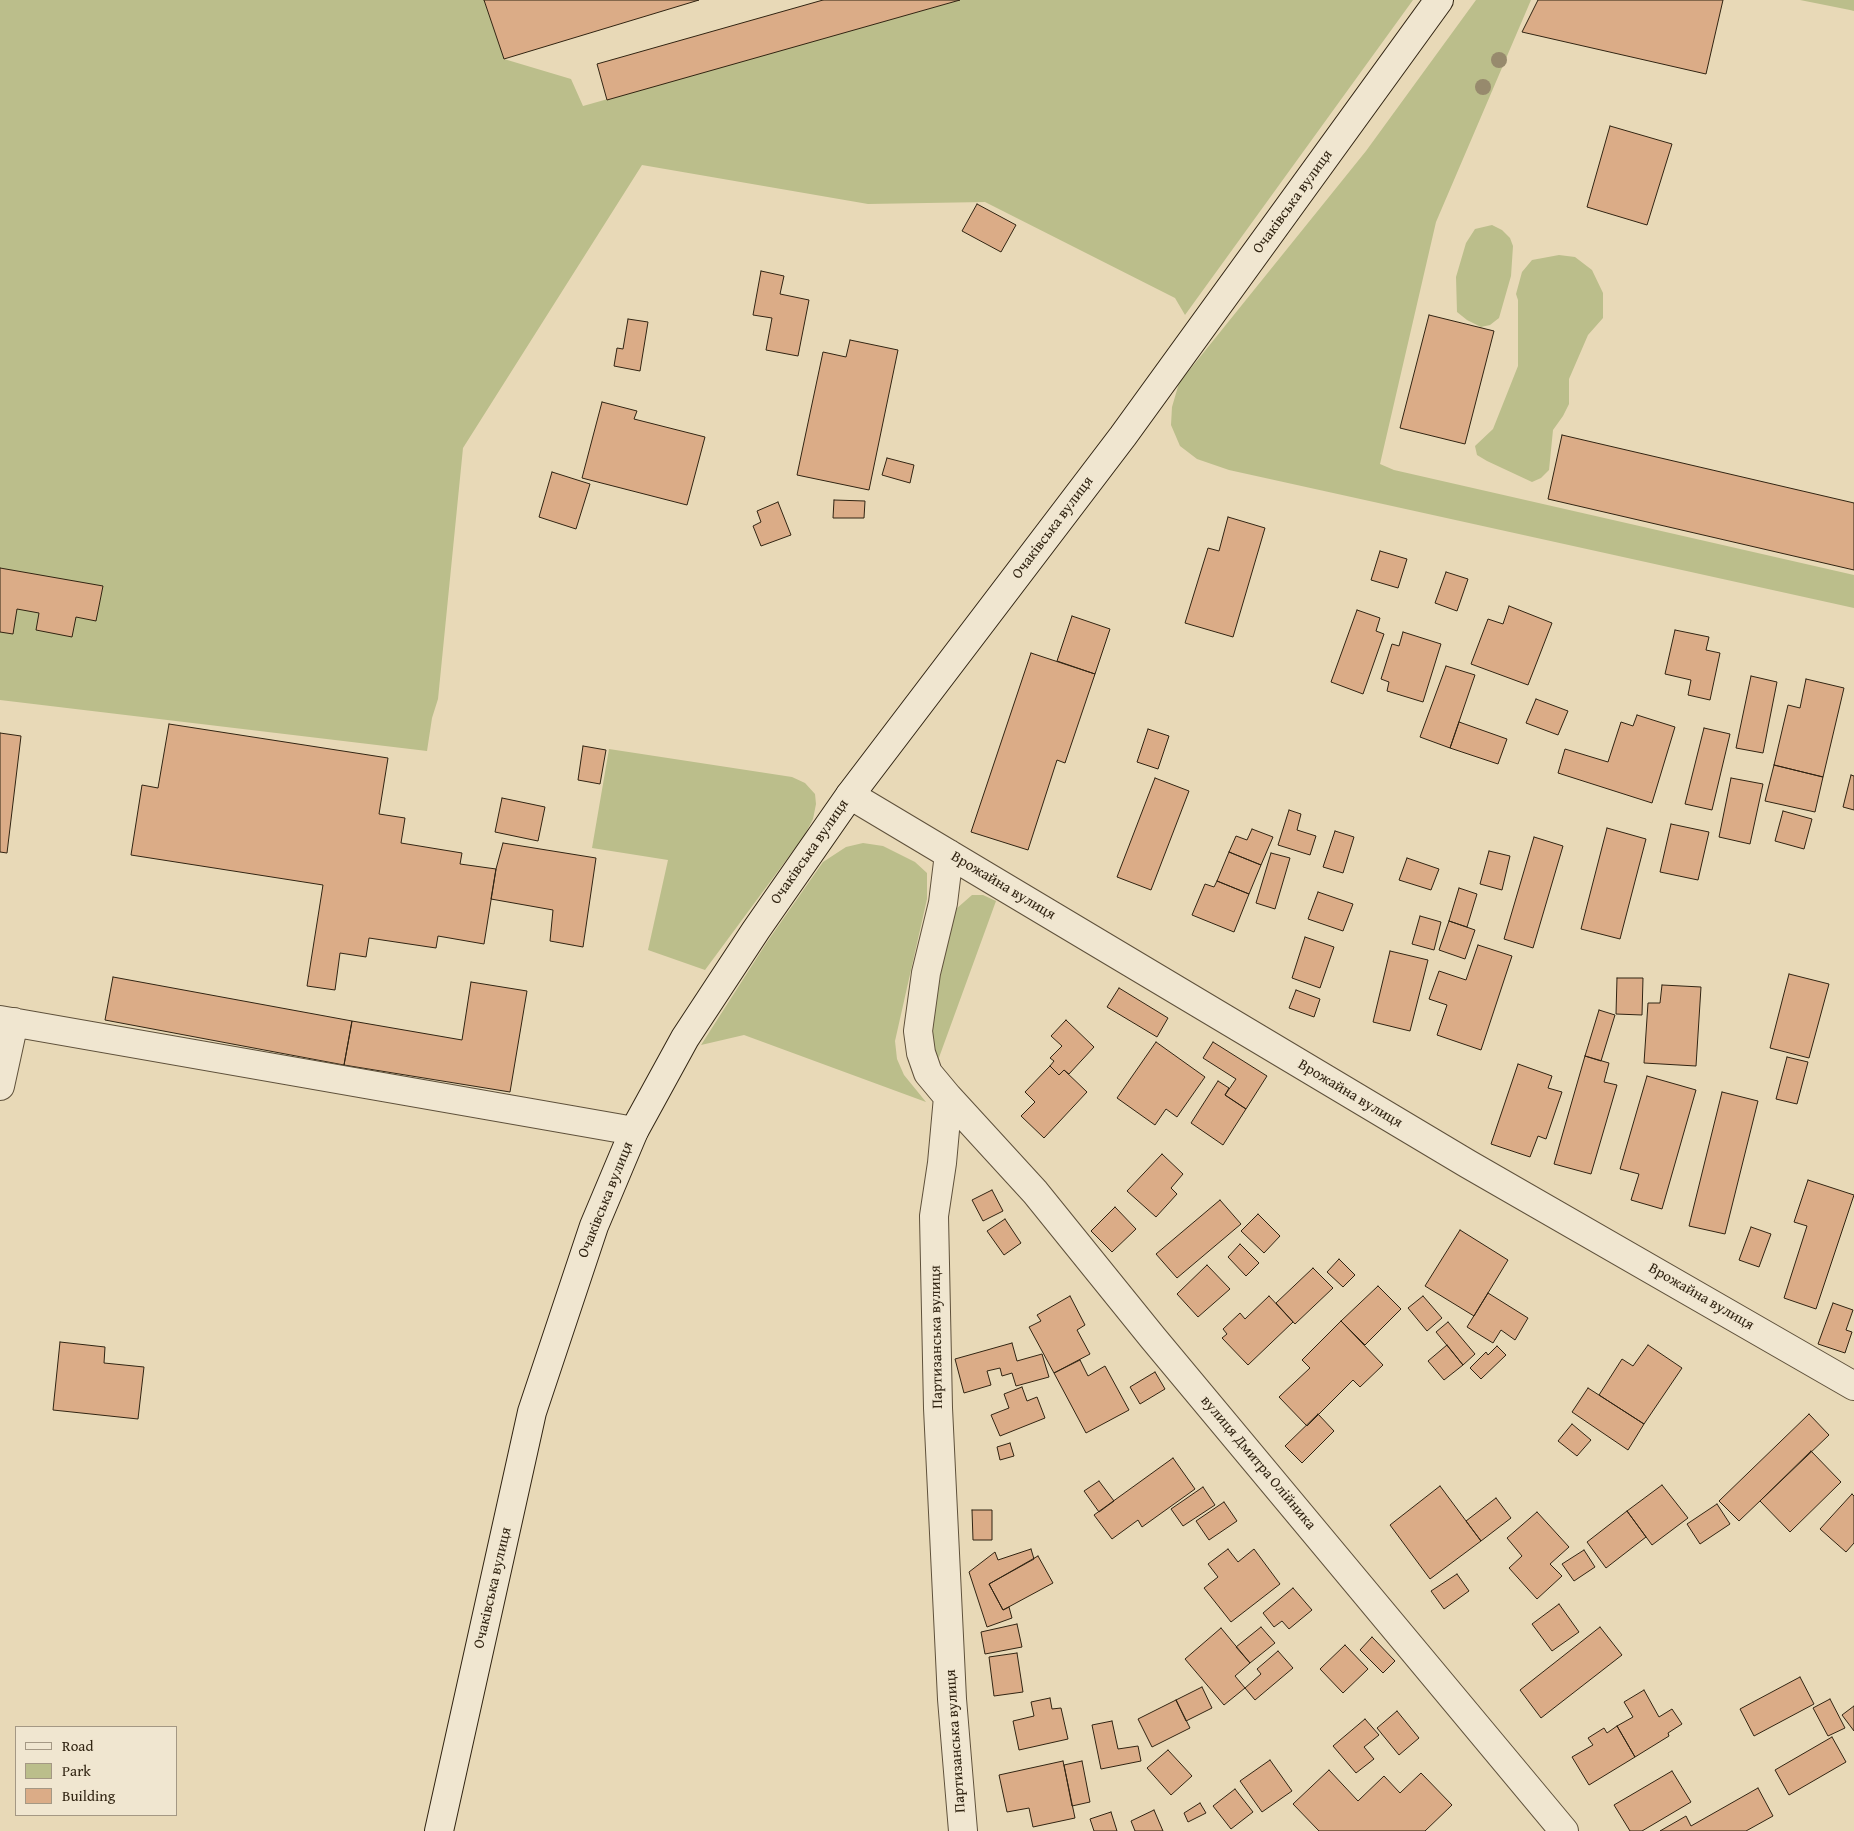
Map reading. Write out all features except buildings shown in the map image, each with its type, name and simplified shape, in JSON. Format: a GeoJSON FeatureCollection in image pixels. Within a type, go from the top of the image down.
{"type":"FeatureCollection","features":[{"type":"Feature","properties":{"kind":"street","name":"Очаківська вулиця"},"geometry":{"type":"LineString","coordinates":[[439,1831],[532,1412],[594,1226],[634,1131],[684,1038],[756,930],[850,796],[1123,436],[1439,0]]}},
{"type":"Feature","properties":{"kind":"street","name":"Врожайна вулиця"},"geometry":{"type":"LineString","coordinates":[[850,796],[1468,1164],[1854,1386]]}},
{"type":"Feature","properties":{"kind":"street"},"geometry":{"type":"LineString","coordinates":[[948,1097],[928,1073],[921,1053],[918,1031],[926,973],[943,904],[949,854]]}},
{"type":"Feature","properties":{"kind":"street"},"geometry":{"type":"LineString","coordinates":[[0,1086],[7,1021],[634,1131]]}},
{"type":"Feature","properties":{"kind":"street","name":"Партизанська вулиця"},"geometry":{"type":"LineString","coordinates":[[948,1097],[942,1163],[934,1216],[938,1408],[952,1699],[964,1831]]}},
{"type":"Feature","properties":{"kind":"street","name":"вулиця Дмитра Олійника"},"geometry":{"type":"LineString","coordinates":[[948,1097],[1035,1192],[1153,1338],[1564,1831]]}},
{"type":"Feature","properties":{"kind":"green space"},"geometry":{"type":"Polygon","coordinates":[[[0,0],[484,0],[504,59],[571,79],[583,106],[960,0],[1413,0],[1185,315],[1175,298],[985,202],[868,204],[642,165],[463,448],[438,699],[432,718],[427,751],[0,700],[0,0]]]}},
{"type":"Feature","properties":{"kind":"green space"},"geometry":{"type":"Polygon","coordinates":[[[1476,0],[1531,0],[1436,222],[1380,464],[1394,470],[1854,575],[1854,608],[1229,470],[1197,459],[1180,446],[1171,425],[1172,407],[1179,383],[1366,151],[1476,0]]]}},
{"type":"Feature","properties":{"kind":"green space"},"geometry":{"type":"Polygon","coordinates":[[[1800,0],[1854,0],[1854,11],[1850,10],[1800,0]]]}},
{"type":"Feature","properties":{"kind":"green space"},"geometry":{"type":"Polygon","coordinates":[[[1492,225],[1502,230],[1510,238],[1513,246],[1511,276],[1499,318],[1490,325],[1481,327],[1457,312],[1456,277],[1466,243],[1475,229],[1492,225]]]}},
{"type":"Feature","properties":{"kind":"green space"},"geometry":{"type":"Polygon","coordinates":[[[1559,255],[1575,257],[1592,270],[1603,293],[1603,318],[1588,335],[1569,379],[1569,404],[1553,430],[1549,470],[1541,478],[1532,482],[1477,455],[1475,446],[1493,429],[1518,366],[1518,300],[1516,294],[1522,272],[1532,260],[1559,255]]]}},
{"type":"Feature","properties":{"kind":"green space"},"geometry":{"type":"Polygon","coordinates":[[[609,749],[792,777],[805,783],[815,794],[816,804],[813,819],[804,836],[705,970],[648,950],[668,860],[592,848],[609,749]]]}},
{"type":"Feature","properties":{"kind":"green space"},"geometry":{"type":"Polygon","coordinates":[[[863,843],[883,846],[915,862],[927,873],[927,899],[895,1041],[897,1059],[904,1075],[926,1102],[744,1035],[701,1045],[767,942],[823,862],[846,847],[863,843]]]}},
{"type":"Feature","properties":{"kind":"green space"},"geometry":{"type":"Polygon","coordinates":[[[972,895],[983,895],[996,901],[937,1063],[929,1029],[937,973],[956,909],[972,895]]]}}]}
